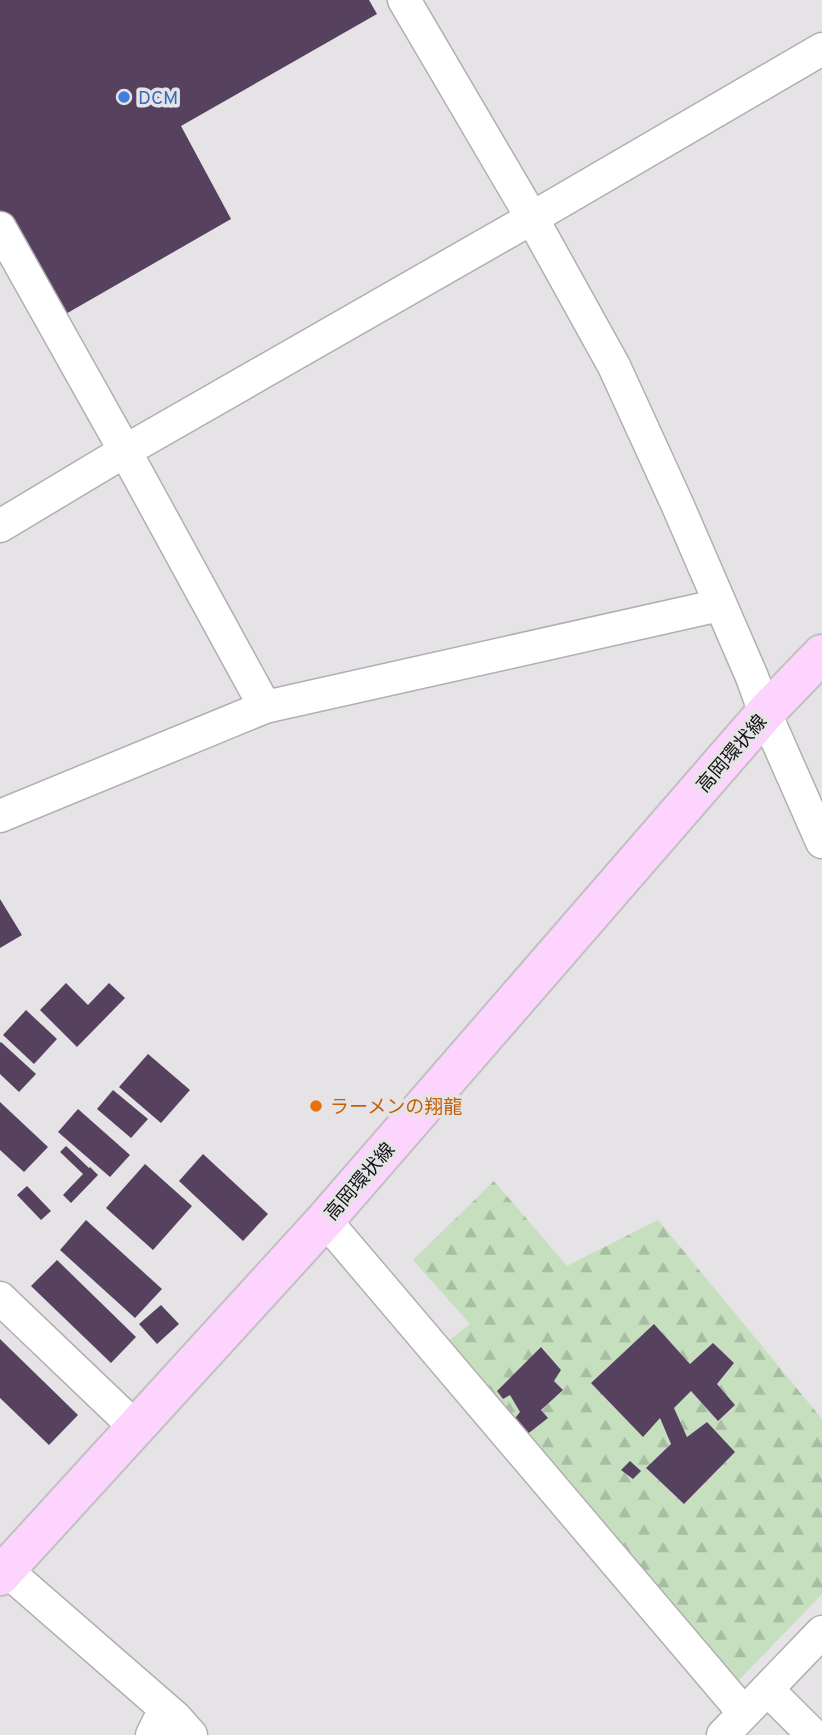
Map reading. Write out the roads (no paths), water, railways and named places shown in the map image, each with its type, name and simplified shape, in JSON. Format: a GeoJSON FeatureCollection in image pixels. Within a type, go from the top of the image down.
{"type":"FeatureCollection","features":[{"type":"Feature","properties":{"kind":"main road","name":"高岡環状線"},"geometry":{"type":"LineString","coordinates":[[3,1573],[325,1220],[765,713],[822,654]]}},
{"type":"Feature","properties":{"kind":"street"},"geometry":{"type":"LineString","coordinates":[[404,0],[532,218],[614,366],[678,506],[822,842]]}},
{"type":"Feature","properties":{"kind":"street"},"geometry":{"type":"LineString","coordinates":[[0,526],[822,48]]}},
{"type":"Feature","properties":{"kind":"street"},"geometry":{"type":"LineString","coordinates":[[0,228],[265,707]]}},
{"type":"Feature","properties":{"kind":"street"},"geometry":{"type":"LineString","coordinates":[[0,816],[265,707],[720,605]]}},
{"type":"Feature","properties":{"kind":"street"},"geometry":{"type":"LineString","coordinates":[[325,1220],[733,1724],[822,1632]]}},
{"type":"Feature","properties":{"kind":"street"},"geometry":{"type":"LineString","coordinates":[[0,1298],[136,1428]]}},
{"type":"Feature","properties":{"kind":"street"},"geometry":{"type":"LineString","coordinates":[[3,1573],[159,1722],[191,1735]]}},
{"type":"Feature","properties":{"kind":"street"},"geometry":{"type":"LineString","coordinates":[[767,1689],[813,1735]]}},
{"type":"Feature","properties":{"kind":"place","name":"DCM"},"geometry":{"type":"Point","coordinates":[124,97]}},
{"type":"Feature","properties":{"kind":"place","name":"ラーメンの翔龍"},"geometry":{"type":"Point","coordinates":[316,1106]}}]}
